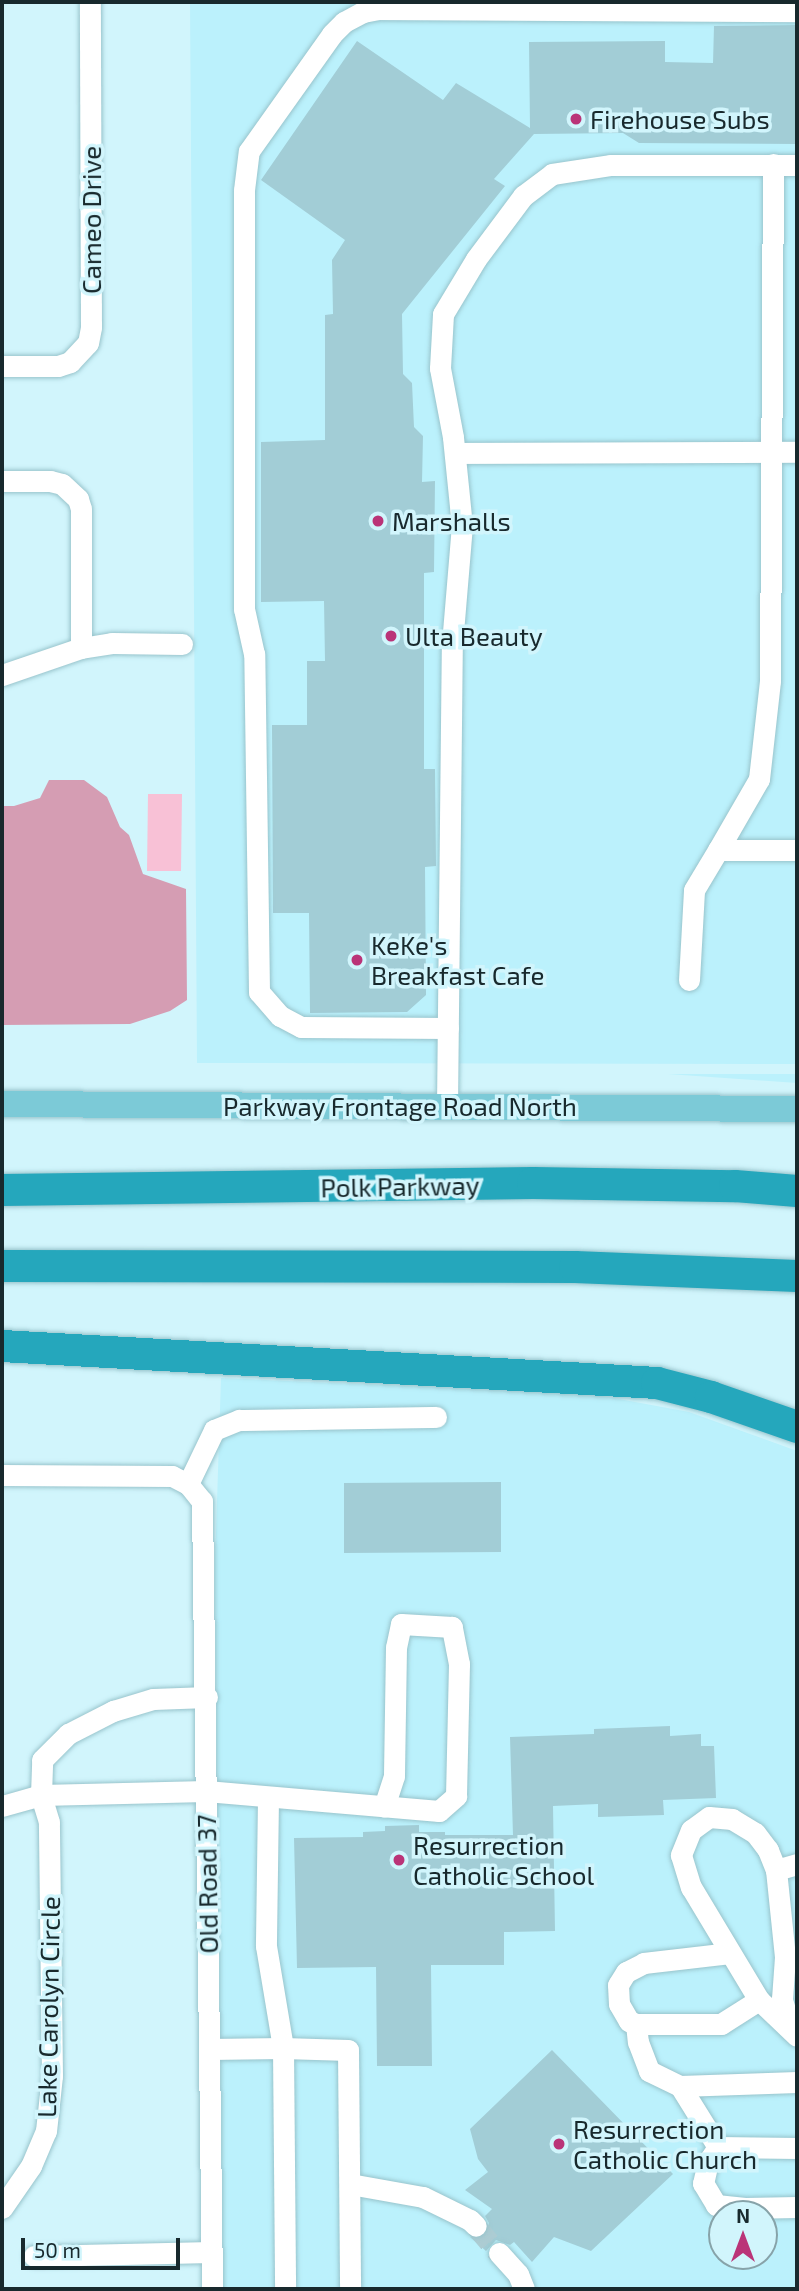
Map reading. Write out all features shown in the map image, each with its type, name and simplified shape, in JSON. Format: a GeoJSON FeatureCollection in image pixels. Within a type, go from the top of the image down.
{"type":"FeatureCollection","features":[{"type":"Feature","properties":{"kind":"highway","name":"Polk Parkway"},"geometry":{"type":"LineString","coordinates":[[2,1190],[533,1183],[735,1186],[797,1191]]}},
{"type":"Feature","properties":{"kind":"highway"},"geometry":{"type":"LineString","coordinates":[[2,1266],[575,1267],[797,1276]]}},
{"type":"Feature","properties":{"kind":"highway"},"geometry":{"type":"LineString","coordinates":[[2,1346],[657,1383],[711,1397],[797,1427]]}},
{"type":"Feature","properties":{"kind":"main road","name":"Parkway Frontage Road North"},"geometry":{"type":"LineString","coordinates":[[2,1104],[797,1109]]}},
{"type":"Feature","properties":{"kind":"street","name":"Cameo Drive"},"geometry":{"type":"LineString","coordinates":[[2,366],[58,366],[70,362],[88,343],[91,327],[90,2]]}},
{"type":"Feature","properties":{"kind":"street"},"geometry":{"type":"LineString","coordinates":[[448,1028],[300,1027],[280,1016],[259,992],[254,654],[244,609],[244,190],[250,151],[332,34],[344,22],[363,12],[379,9],[797,11]]}},
{"type":"Feature","properties":{"kind":"street"},"geometry":{"type":"LineString","coordinates":[[689,980],[694,890],[760,779],[770,681],[773,164]]}},
{"type":"Feature","properties":{"kind":"street"},"geometry":{"type":"LineString","coordinates":[[447,1107],[452,644],[463,526],[455,453],[440,368],[443,314],[476,259],[523,196],[552,174],[611,165],[797,165]]}},
{"type":"Feature","properties":{"kind":"street"},"geometry":{"type":"LineString","coordinates":[[455,453],[797,452]]}},
{"type":"Feature","properties":{"kind":"street"},"geometry":{"type":"LineString","coordinates":[[2,481],[50,481],[62,484],[78,499],[81,509],[81,648]]}},
{"type":"Feature","properties":{"kind":"street"},"geometry":{"type":"LineString","coordinates":[[2,676],[81,648],[112,643],[181,644]]}},
{"type":"Feature","properties":{"kind":"street"},"geometry":{"type":"LineString","coordinates":[[718,850],[797,850]]}},
{"type":"Feature","properties":{"kind":"street"},"geometry":{"type":"LineString","coordinates":[[2,1475],[172,1475],[188,1484],[214,1430],[239,1420],[436,1417]]}},
{"type":"Feature","properties":{"kind":"street","name":"Old Road 37"},"geometry":{"type":"LineString","coordinates":[[188,1484],[202,1501],[203,1516],[212,2289]]}},
{"type":"Feature","properties":{"kind":"street"},"geometry":{"type":"LineString","coordinates":[[2,1807],[41,1795],[206,1791],[439,1811],[456,1796],[459,1664],[452,1627],[401,1624],[396,1647],[394,1776],[384,1806]]}},
{"type":"Feature","properties":{"kind":"street","name":"Lake Carolyn Circle"},"geometry":{"type":"LineString","coordinates":[[2,2208],[32,2166],[47,2130],[52,2076],[49,1822],[41,1795],[42,1760],[68,1734],[113,1711],[153,1699],[206,1697]]}},
{"type":"Feature","properties":{"kind":"street"},"geometry":{"type":"LineString","coordinates":[[268,1798],[266,1946],[283,2048],[285,2289]]}},
{"type":"Feature","properties":{"kind":"street"},"geometry":{"type":"LineString","coordinates":[[709,1817],[732,1819],[755,1833],[768,1850],[776,1870],[785,1956],[782,1999],[793,2031],[760,2000],[691,1887],[681,1855],[691,1830],[709,1817]]}},
{"type":"Feature","properties":{"kind":"street"},"geometry":{"type":"LineString","coordinates":[[776,1870],[797,1864]]}},
{"type":"Feature","properties":{"kind":"street"},"geometry":{"type":"LineString","coordinates":[[730,1953],[645,1963],[626,1972],[618,1985],[620,2004],[629,2021],[636,2024],[721,2024],[760,2000]]}},
{"type":"Feature","properties":{"kind":"street"},"geometry":{"type":"LineString","coordinates":[[636,2024],[638,2042],[649,2071],[680,2086],[797,2082]]}},
{"type":"Feature","properties":{"kind":"street"},"geometry":{"type":"LineString","coordinates":[[209,2049],[348,2050],[350,2289]]}},
{"type":"Feature","properties":{"kind":"street"},"geometry":{"type":"LineString","coordinates":[[680,2086],[718,2147]]}},
{"type":"Feature","properties":{"kind":"street"},"geometry":{"type":"LineString","coordinates":[[718,2147],[797,2148]]}},
{"type":"Feature","properties":{"kind":"street"},"geometry":{"type":"LineString","coordinates":[[718,2147],[708,2162],[703,2183],[716,2205],[745,2208],[797,2207]]}},
{"type":"Feature","properties":{"kind":"street"},"geometry":{"type":"LineString","coordinates":[[350,2184],[423,2197],[470,2220],[476,2227]]}},
{"type":"Feature","properties":{"kind":"street"},"geometry":{"type":"LineString","coordinates":[[34,2256],[212,2252]]}},
{"type":"Feature","properties":{"kind":"street"},"geometry":{"type":"LineString","coordinates":[[499,2253],[518,2274],[524,2289]]}},
{"type":"Feature","properties":{"kind":"shaded area"},"geometry":{"type":"Polygon","coordinates":[[[190,2],[797,2],[797,1064],[197,1063],[190,2]]]}},
{"type":"Feature","properties":{"kind":"shaded area"},"geometry":{"type":"Polygon","coordinates":[[[49,780],[84,780],[107,797],[120,827],[129,835],[143,874],[186,889],[187,1000],[170,1011],[130,1024],[2,1025],[2,806],[14,806],[40,798],[49,780]]]}},
{"type":"Feature","properties":{"kind":"shaded area"},"geometry":{"type":"Polygon","coordinates":[[[148,794],[182,794],[181,871],[147,871],[148,794]]]}},
{"type":"Feature","properties":{"kind":"shaded area"},"geometry":{"type":"Polygon","coordinates":[[[668,1074],[797,1074],[797,1083],[668,1074]]]}},
{"type":"Feature","properties":{"kind":"shaded area"},"geometry":{"type":"Polygon","coordinates":[[[221,1378],[592,1394],[689,1412],[797,1451],[797,2289],[223,2289],[215,1564],[221,1378]]]}},
{"type":"Feature","properties":{"kind":"building"},"geometry":{"type":"Polygon","coordinates":[[[797,25],[797,144],[639,143],[623,133],[534,134],[494,179],[505,186],[402,314],[403,374],[412,383],[414,427],[423,436],[422,482],[435,481],[434,572],[424,573],[424,769],[435,769],[436,866],[425,867],[426,995],[407,1012],[310,1013],[309,913],[273,913],[272,725],[307,725],[307,661],[325,661],[324,601],[261,602],[261,442],[325,440],[325,315],[333,314],[332,260],[345,240],[261,180],[357,41],[443,100],[456,83],[530,128],[529,42],[665,41],[665,62],[713,63],[714,26],[797,25]]]}},
{"type":"Feature","properties":{"kind":"building"},"geometry":{"type":"Polygon","coordinates":[[[501,1482],[501,1552],[344,1553],[344,1483],[501,1482]]]}},
{"type":"Feature","properties":{"kind":"building"},"geometry":{"type":"Polygon","coordinates":[[[670,1726],[670,1736],[701,1734],[701,1746],[714,1746],[716,1798],[663,1800],[664,1815],[598,1817],[598,1804],[553,1806],[555,1931],[504,1932],[504,1965],[431,1965],[432,2066],[377,2066],[376,1967],[297,1968],[294,1838],[363,1837],[363,1832],[385,1831],[385,1826],[419,1825],[419,1832],[445,1832],[445,1835],[513,1835],[510,1737],[594,1734],[594,1729],[670,1726]]]}},
{"type":"Feature","properties":{"kind":"building","name":"Resurrection Catholic Church"},"geometry":{"type":"Polygon","coordinates":[[[552,2050],[673,2174],[591,2251],[554,2237],[532,2262],[514,2242],[510,2245],[496,2240],[486,2251],[470,2237],[479,2239],[486,2235],[489,2223],[485,2216],[492,2209],[465,2190],[488,2172],[478,2159],[470,2129],[552,2050]]]}},
{"type":"Feature","properties":{"kind":"tunnel"},"geometry":{"type":"LineString","coordinates":[[476,2226],[499,2253]]}},
{"type":"Feature","properties":{"kind":"place","name":"Firehouse Subs"},"geometry":{"type":"Point","coordinates":[576,119]}},
{"type":"Feature","properties":{"kind":"place","name":"Marshalls"},"geometry":{"type":"Point","coordinates":[378,521]}},
{"type":"Feature","properties":{"kind":"place","name":"Ulta Beauty"},"geometry":{"type":"Point","coordinates":[391,636]}},
{"type":"Feature","properties":{"kind":"place","name":"KeKe's Breakfast Cafe"},"geometry":{"type":"Point","coordinates":[357,960]}},
{"type":"Feature","properties":{"kind":"place","name":"Resurrection Catholic School"},"geometry":{"type":"Point","coordinates":[399,1860]}},
{"type":"Feature","properties":{"kind":"place","name":"Resurrection Catholic Church"},"geometry":{"type":"Point","coordinates":[559,2144]}}]}
